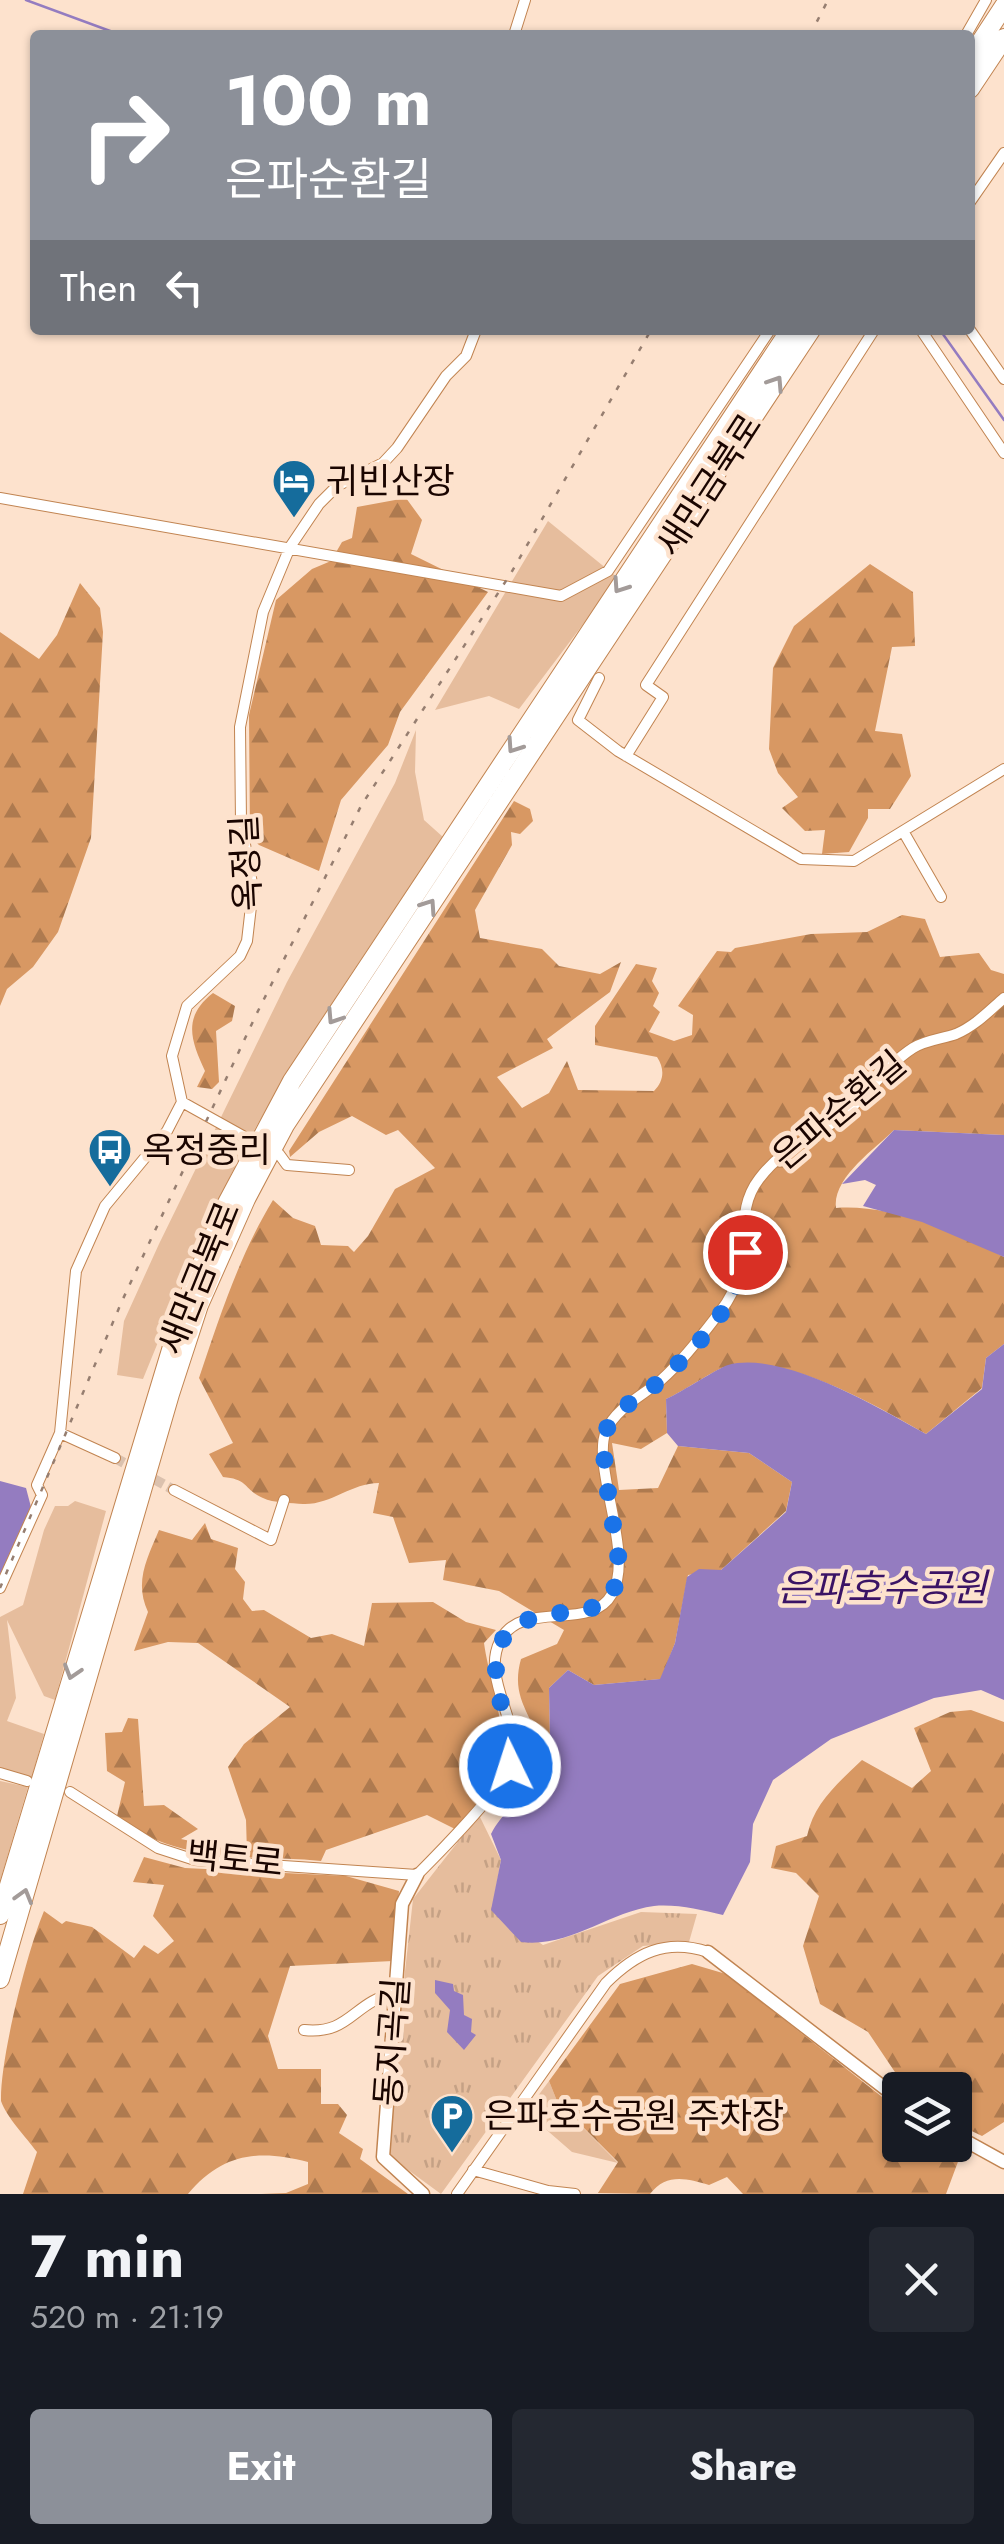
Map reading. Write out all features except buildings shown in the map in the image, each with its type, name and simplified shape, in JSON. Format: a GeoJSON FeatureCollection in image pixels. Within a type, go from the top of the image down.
{"type":"FeatureCollection","features":[{"type":"Feature","properties":{"kind":"highway"},"geometry":{"type":"LineString","coordinates":[[975,50],[1004,6]]}},
{"type":"Feature","properties":{"kind":"highway"},"geometry":{"type":"LineString","coordinates":[[975,82],[1004,38]]}},
{"type":"Feature","properties":{"kind":"highway"},"geometry":{"type":"LineString","coordinates":[[975,93],[1004,54]]}},
{"type":"Feature","properties":{"kind":"highway","name":"새만금북로"},"geometry":{"type":"LineString","coordinates":[[40,1812],[199,1305],[246,1199],[336,1044],[584,672],[599,635],[787,335]]}},
{"type":"Feature","properties":{"kind":"highway","name":"새만금북로"},"geometry":{"type":"LineString","coordinates":[[599,635],[808,335]]}},
{"type":"Feature","properties":{"kind":"highway"},"geometry":{"type":"LineString","coordinates":[[0,1915],[40,1812]]}},
{"type":"Feature","properties":{"kind":"highway"},"geometry":{"type":"LineString","coordinates":[[0,1979],[40,1812]]}},
{"type":"Feature","properties":{"kind":"street"},"geometry":{"type":"LineString","coordinates":[[516,30],[525,0]]}},
{"type":"Feature","properties":{"kind":"street"},"geometry":{"type":"LineString","coordinates":[[969,30],[986,0]]}},
{"type":"Feature","properties":{"kind":"street"},"geometry":{"type":"LineString","coordinates":[[975,195],[1002,158]]}},
{"type":"Feature","properties":{"kind":"street","name":"옥정길"},"geometry":{"type":"LineString","coordinates":[[182,1102],[173,1066],[176,1031],[187,1006],[240,956],[247,941],[253,889],[242,822],[240,727],[263,612],[290,547],[319,504],[337,486],[384,463],[446,376],[466,356],[474,335]]}},
{"type":"Feature","properties":{"kind":"street"},"geometry":{"type":"LineString","coordinates":[[0,498],[561,596],[608,571],[767,335]]}},
{"type":"Feature","properties":{"kind":"street"},"geometry":{"type":"LineString","coordinates":[[626,756],[662,697],[646,684],[871,335]]}},
{"type":"Feature","properties":{"kind":"street"},"geometry":{"type":"LineString","coordinates":[[924,335],[1004,453]]}},
{"type":"Feature","properties":{"kind":"street"},"geometry":{"type":"LineString","coordinates":[[973,335],[1004,379]]}},
{"type":"Feature","properties":{"kind":"street"},"geometry":{"type":"LineString","coordinates":[[584,672],[578,720],[626,756],[801,859],[854,860],[1004,769]]}},
{"type":"Feature","properties":{"kind":"street"},"geometry":{"type":"LineString","coordinates":[[903,831],[941,896]]}},
{"type":"Feature","properties":{"kind":"street","name":"은파순환길"},"geometry":{"type":"LineString","coordinates":[[417,1876],[455,1836],[510,1766],[511,1741],[493,1666],[498,1643],[509,1627],[540,1616],[598,1607],[615,1590],[619,1562],[604,1436],[618,1413],[663,1379],[732,1296],[744,1270],[745,1211],[756,1182],[798,1140],[850,1110],[913,1048],[972,1026],[1004,998]]}},
{"type":"Feature","properties":{"kind":"street"},"geometry":{"type":"LineString","coordinates":[[0,1588],[29,1529],[42,1495],[37,1485],[60,1433],[76,1271],[105,1206],[168,1131],[182,1102],[243,1136]]}},
{"type":"Feature","properties":{"kind":"street"},"geometry":{"type":"LineString","coordinates":[[280,1154],[287,1165],[349,1170]]}},
{"type":"Feature","properties":{"kind":"street"},"geometry":{"type":"LineString","coordinates":[[60,1433],[114,1458]]}},
{"type":"Feature","properties":{"kind":"street"},"geometry":{"type":"LineString","coordinates":[[174,1490],[271,1540],[284,1500]]}},
{"type":"Feature","properties":{"kind":"street","name":"백토로"},"geometry":{"type":"LineString","coordinates":[[0,1773],[47,1790],[158,1848],[195,1860],[417,1876]]}},
{"type":"Feature","properties":{"kind":"street","name":"동지곡길"},"geometry":{"type":"LineString","coordinates":[[417,1876],[402,1904],[382,2157],[424,2194]]}},
{"type":"Feature","properties":{"kind":"street"},"geometry":{"type":"LineString","coordinates":[[457,2194],[606,1983],[628,1960],[651,1950],[681,1945],[708,1952],[882,2086]]}},
{"type":"Feature","properties":{"kind":"street"},"geometry":{"type":"LineString","coordinates":[[304,2030],[326,2032],[341,2028],[374,1997],[396,1993]]}},
{"type":"Feature","properties":{"kind":"street"},"geometry":{"type":"LineString","coordinates":[[972,2144],[1004,2162]]}},
{"type":"Feature","properties":{"kind":"street"},"geometry":{"type":"LineString","coordinates":[[474,2170],[548,2192],[576,2194]]}},
{"type":"Feature","properties":{"kind":"green space"},"geometry":{"type":"Polygon","coordinates":[[[406,498],[422,520],[411,554],[488,592],[400,712],[388,745],[341,800],[319,871],[259,845],[250,836],[249,715],[276,600],[312,569],[331,561],[342,542],[352,538],[357,507],[406,498]]]}},
{"type":"Feature","properties":{"kind":"green space"},"geometry":{"type":"Polygon","coordinates":[[[548,521],[618,578],[519,709],[489,696],[435,710],[548,521]]]}},
{"type":"Feature","properties":{"kind":"green space"},"geometry":{"type":"Polygon","coordinates":[[[870,564],[913,592],[915,646],[892,647],[875,731],[902,734],[911,776],[890,809],[868,809],[868,818],[849,852],[822,854],[825,830],[805,831],[782,808],[798,797],[778,773],[769,749],[773,668],[794,626],[870,564]]]}},
{"type":"Feature","properties":{"kind":"green space"},"geometry":{"type":"Polygon","coordinates":[[[80,583],[100,608],[103,632],[91,838],[58,932],[33,967],[7,989],[0,1006],[0,632],[39,659],[57,635],[80,583]]]}},
{"type":"Feature","properties":{"kind":"green space"},"geometry":{"type":"Polygon","coordinates":[[[416,730],[415,772],[424,820],[443,837],[323,1017],[256,1127],[210,1220],[143,1379],[117,1375],[124,1321],[159,1244],[287,982],[395,783],[416,730]]]}},
{"type":"Feature","properties":{"kind":"green space"},"geometry":{"type":"Polygon","coordinates":[[[514,801],[530,809],[533,821],[520,834],[511,832],[512,845],[475,910],[480,938],[542,949],[559,966],[600,974],[621,962],[610,992],[547,1039],[553,1048],[497,1077],[522,1108],[549,1093],[567,1061],[578,1090],[654,1091],[662,1070],[657,1057],[595,1045],[595,1026],[636,964],[657,968],[652,981],[659,993],[653,1006],[660,1012],[649,1032],[674,1041],[692,1035],[693,1015],[678,1006],[717,951],[731,952],[735,948],[811,934],[867,932],[902,915],[925,919],[940,957],[979,953],[991,970],[1004,974],[1004,1135],[894,1130],[848,1175],[836,1208],[879,1210],[922,1221],[1004,1257],[1004,1344],[986,1358],[982,1388],[926,1434],[856,1396],[804,1375],[778,1368],[728,1366],[666,1399],[667,1433],[641,1449],[612,1443],[619,1490],[658,1488],[678,1446],[749,1453],[792,1482],[786,1511],[721,1570],[688,1575],[675,1643],[661,1679],[594,1685],[568,1670],[549,1688],[550,1743],[540,1754],[521,1697],[518,1674],[521,1659],[557,1644],[564,1630],[499,1591],[443,1580],[446,1560],[409,1563],[393,1517],[373,1513],[379,1483],[303,1504],[267,1500],[242,1482],[223,1477],[209,1454],[233,1443],[199,1378],[240,1265],[273,1200],[293,1218],[315,1226],[321,1245],[348,1246],[354,1252],[368,1236],[395,1189],[435,1168],[398,1130],[386,1135],[352,1116],[319,1132],[290,1157],[289,1151],[514,801]]]}},
{"type":"Feature","properties":{"kind":"green space"},"geometry":{"type":"Polygon","coordinates":[[[213,993],[235,1006],[232,1021],[216,1031],[219,1082],[212,1089],[197,1087],[205,1071],[192,1030],[197,1011],[213,993]]]}},
{"type":"Feature","properties":{"kind":"green space"},"geometry":{"type":"Polygon","coordinates":[[[75,1501],[106,1511],[55,1700],[44,1696],[7,1620],[16,1698],[7,1721],[44,1734],[31,1780],[0,1769],[0,1617],[23,1605],[44,1530],[55,1506],[68,1506],[75,1501]]]}},
{"type":"Feature","properties":{"kind":"green space"},"geometry":{"type":"Polygon","coordinates":[[[205,1523],[211,1539],[238,1548],[235,1569],[245,1582],[243,1599],[252,1611],[264,1610],[311,1638],[332,1634],[364,1646],[372,1603],[433,1602],[466,1622],[496,1630],[484,1643],[501,1724],[501,1766],[487,1791],[455,1829],[427,1815],[326,1850],[321,1861],[188,1850],[140,1832],[117,1816],[125,1782],[107,1771],[105,1733],[122,1732],[128,1718],[138,1719],[144,1806],[164,1805],[198,1829],[181,1839],[247,1853],[246,1820],[228,1767],[244,1744],[290,1707],[198,1643],[168,1642],[134,1651],[148,1612],[142,1591],[144,1571],[159,1530],[192,1540],[205,1523]]]}},
{"type":"Feature","properties":{"kind":"green space"},"geometry":{"type":"Polygon","coordinates":[[[971,1710],[1004,1722],[1004,2122],[982,2136],[972,2131],[972,2072],[895,2072],[868,2032],[820,2004],[803,1946],[819,1896],[796,1873],[771,1868],[776,1846],[807,1836],[821,1804],[862,1760],[912,1788],[931,1771],[914,1728],[950,1712],[971,1710]]]}},
{"type":"Feature","properties":{"kind":"green space"},"geometry":{"type":"Polygon","coordinates":[[[0,1781],[28,1787],[0,1881],[0,1781]]]}},
{"type":"Feature","properties":{"kind":"green space"},"geometry":{"type":"Polygon","coordinates":[[[479,1815],[501,1860],[492,1910],[543,1945],[641,1912],[697,1914],[689,1942],[643,1946],[598,1976],[441,2194],[385,2153],[413,1899],[479,1815]]]}},
{"type":"Feature","properties":{"kind":"green space"},"geometry":{"type":"Polygon","coordinates":[[[144,1857],[185,1868],[346,1876],[399,1891],[393,1961],[290,1966],[268,2036],[278,2069],[321,2069],[321,2104],[338,2104],[347,2115],[339,2133],[363,2149],[360,2159],[408,2194],[261,2194],[286,2193],[308,2184],[308,2162],[257,2156],[228,2162],[188,2194],[23,2194],[37,2152],[1,2101],[2,2082],[16,2005],[37,1929],[44,1911],[62,1924],[66,1921],[92,1927],[134,1958],[144,1945],[158,1954],[174,1941],[153,1916],[164,1885],[133,1882],[144,1857]]]}},
{"type":"Feature","properties":{"kind":"green space"},"geometry":{"type":"Polygon","coordinates":[[[692,1964],[726,1974],[882,2097],[882,2162],[958,2162],[946,2194],[743,2194],[727,2177],[709,2185],[670,2180],[650,2194],[598,2193],[618,2162],[557,2101],[549,2081],[620,1984],[692,1964]]]}},
{"type":"Feature","properties":{"kind":"green space"},"geometry":{"type":"Polygon","coordinates":[[[549,2081],[557,2101],[618,2163],[572,2152],[526,2112],[549,2081]]]}},
{"type":"Feature","properties":{"kind":"water"},"geometry":{"type":"Polygon","coordinates":[[[894,1130],[1004,1135],[1004,1257],[922,1222],[863,1206],[876,1185],[865,1180],[842,1184],[894,1130]]]}},
{"type":"Feature","properties":{"kind":"water","name":"은파호수공원"},"geometry":{"type":"Polygon","coordinates":[[[1004,1344],[1004,1700],[981,1690],[934,1698],[831,1739],[773,1780],[753,1824],[750,1862],[723,1915],[654,1906],[556,1940],[521,1942],[491,1910],[501,1860],[491,1834],[550,1743],[549,1688],[568,1670],[594,1685],[660,1679],[675,1643],[687,1577],[699,1569],[721,1570],[786,1512],[792,1482],[749,1453],[678,1446],[667,1433],[666,1399],[728,1365],[775,1366],[830,1384],[926,1434],[982,1389],[986,1358],[1004,1344]]]}},
{"type":"Feature","properties":{"kind":"water"},"geometry":{"type":"Polygon","coordinates":[[[0,1481],[26,1488],[31,1507],[0,1577],[0,1481]]]}},
{"type":"Feature","properties":{"kind":"water"},"geometry":{"type":"Polygon","coordinates":[[[435,1980],[453,1984],[454,1991],[463,1995],[464,2015],[472,2019],[471,2032],[476,2035],[464,2050],[447,2032],[450,2010],[435,1993],[435,1980]]]}},
{"type":"Feature","properties":{"kind":"waterway"},"geometry":{"type":"LineString","coordinates":[[26,0],[107,30]]}},
{"type":"Feature","properties":{"kind":"waterway"},"geometry":{"type":"LineString","coordinates":[[944,335],[1004,420]]}},
{"type":"Feature","properties":{"kind":"tunnel"},"geometry":{"type":"LineString","coordinates":[[115,1458],[174,1490]]}},
{"type":"Feature","properties":{"kind":"railway"},"geometry":{"type":"LineString","coordinates":[[813,30],[828,0]]}},
{"type":"Feature","properties":{"kind":"railway"},"geometry":{"type":"LineString","coordinates":[[0,1588],[122,1301],[256,1015],[361,806],[511,573],[648,335]]}},
{"type":"Feature","properties":{"kind":"place","name":"귀빈산장"},"geometry":{"type":"Point","coordinates":[294,519]}},
{"type":"Feature","properties":{"kind":"place","name":"옥정중리"},"geometry":{"type":"Point","coordinates":[110,1188]}},
{"type":"Feature","properties":{"kind":"place","name":"은파호수공원 주차장"},"geometry":{"type":"Point","coordinates":[452,2154]}},
{"type":"Feature","properties":{"kind":"route"},"geometry":{"type":"LineString","coordinates":[[510,1766],[511,1741],[493,1666],[498,1643],[509,1627],[540,1616],[598,1607],[615,1590],[619,1562],[604,1436],[618,1413],[663,1379],[703,1334],[732,1296],[744,1270],[745,1252]]}}]}
